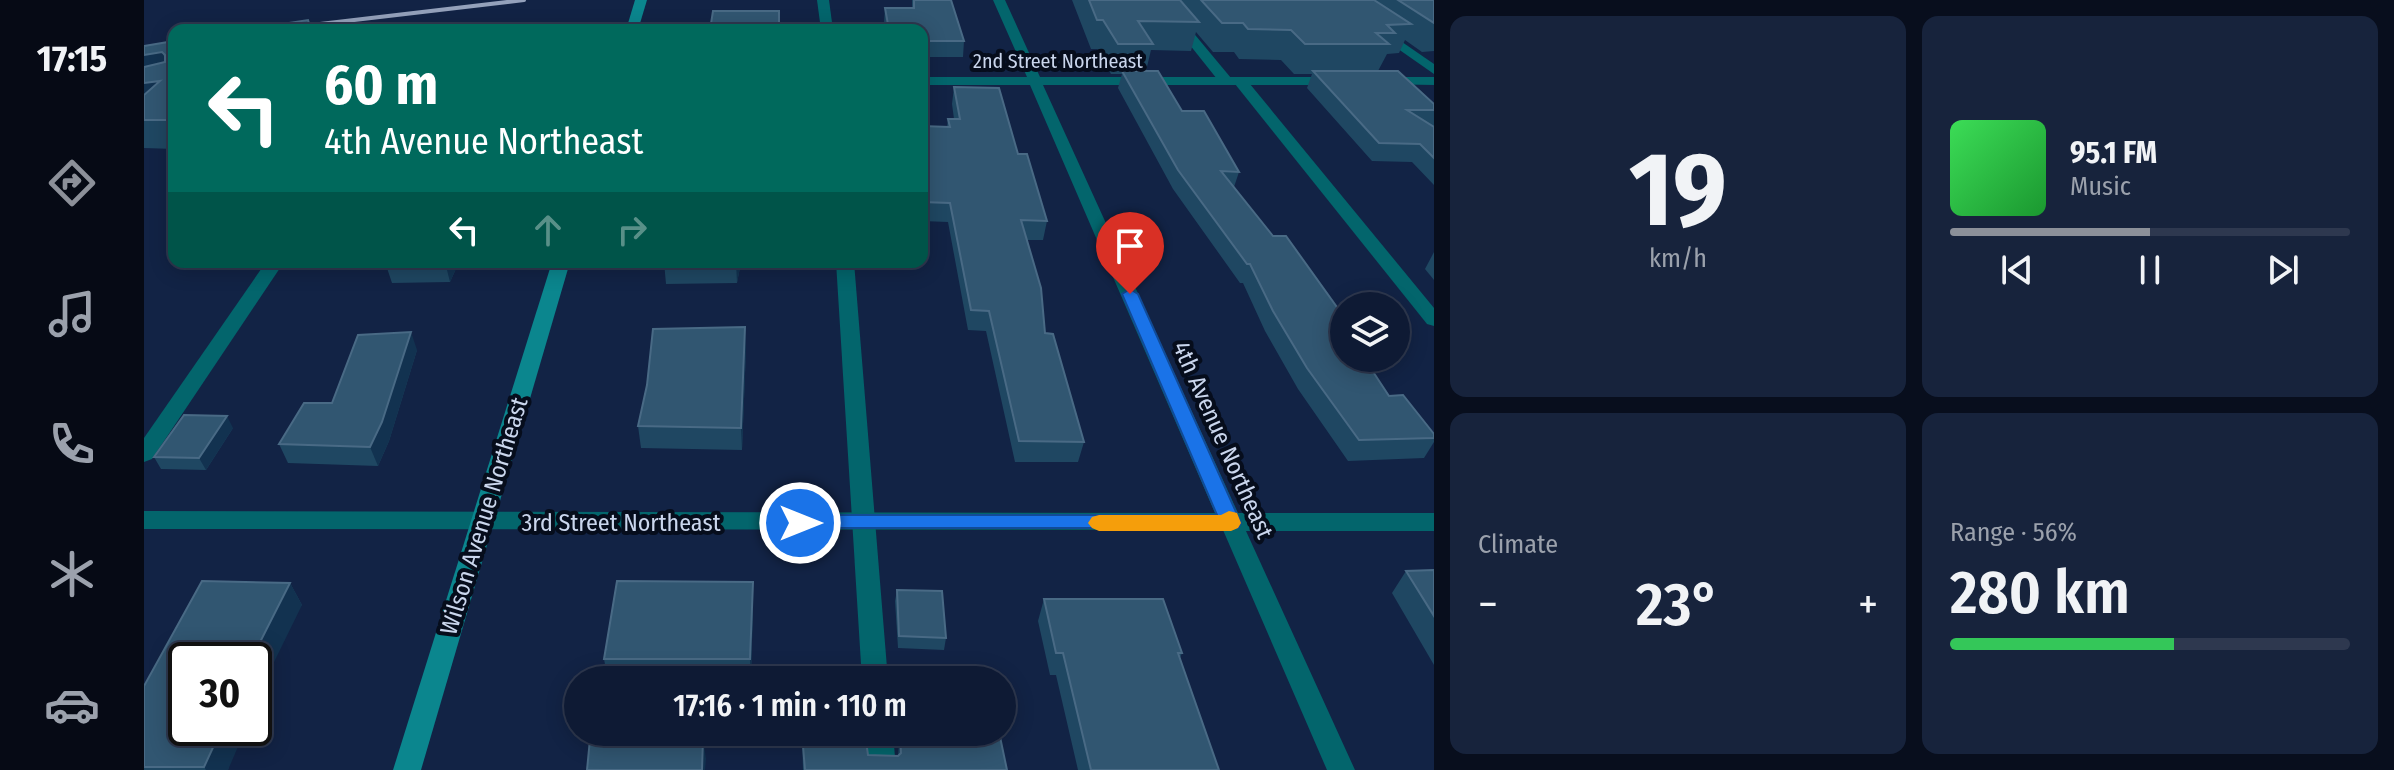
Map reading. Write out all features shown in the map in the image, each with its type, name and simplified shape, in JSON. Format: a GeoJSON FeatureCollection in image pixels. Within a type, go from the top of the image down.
{"type":"FeatureCollection","features":[{"type":"Feature","properties":{"kind":"street"},"geometry":{"type":"LineString","coordinates":[[634,24],[641,0]]}},
{"type":"Feature","properties":{"kind":"street"},"geometry":{"type":"LineString","coordinates":[[823,0],[826,24]]}},
{"type":"Feature","properties":{"kind":"street","name":"4th Avenue Northeast"},"geometry":{"type":"LineString","coordinates":[[999,0],[1341,770]]}},
{"type":"Feature","properties":{"kind":"street"},"geometry":{"type":"LineString","coordinates":[[1160,0],[1233,81],[1434,320]]}},
{"type":"Feature","properties":{"kind":"street"},"geometry":{"type":"LineString","coordinates":[[1334,0],[1434,70]]}},
{"type":"Feature","properties":{"kind":"street"},"geometry":{"type":"LineString","coordinates":[[1340,17],[1361,18]]}},
{"type":"Feature","properties":{"kind":"street","name":"2nd Street Northeast"},"geometry":{"type":"LineString","coordinates":[[928,81],[1350,81]]}},
{"type":"Feature","properties":{"kind":"street"},"geometry":{"type":"LineString","coordinates":[[1365,81],[1434,81]]}},
{"type":"Feature","properties":{"kind":"street"},"geometry":{"type":"LineString","coordinates":[[144,454],[271,268]]}},
{"type":"Feature","properties":{"kind":"street","name":"Wilson Avenue Northeast"},"geometry":{"type":"LineString","coordinates":[[407,770],[559,268]]}},
{"type":"Feature","properties":{"kind":"street"},"geometry":{"type":"LineString","coordinates":[[845,268],[874,666]]}},
{"type":"Feature","properties":{"kind":"street","name":"3rd Street Northeast"},"geometry":{"type":"LineString","coordinates":[[144,520],[481,523],[1434,522]]}},
{"type":"Feature","properties":{"kind":"street"},"geometry":{"type":"LineString","coordinates":[[880,746],[882,770]]}},
{"type":"Feature","properties":{"kind":"building"},"geometry":{"type":"Polygon","coordinates":[[[914,0],[951,0],[964,41],[928,41],[928,24],[888,24],[885,8],[914,8],[914,0]]]}},
{"type":"Feature","properties":{"kind":"building"},"geometry":{"type":"Polygon","coordinates":[[[1089,0],[1180,0],[1199,22],[1138,21],[1153,44],[1118,44],[1103,20],[1097,20],[1089,0]]]}},
{"type":"Feature","properties":{"kind":"building"},"geometry":{"type":"Polygon","coordinates":[[[1201,0],[1374,0],[1411,24],[1387,25],[1395,33],[1376,33],[1389,44],[1305,44],[1291,30],[1248,29],[1243,23],[1222,23],[1201,0]]]}},
{"type":"Feature","properties":{"kind":"building"},"geometry":{"type":"Polygon","coordinates":[[[1398,0],[1434,0],[1434,23],[1398,0]]]}},
{"type":"Feature","properties":{"kind":"building"},"geometry":{"type":"Polygon","coordinates":[[[713,11],[779,11],[779,24],[711,24],[713,11]]]}},
{"type":"Feature","properties":{"kind":"building"},"geometry":{"type":"Polygon","coordinates":[[[308,20],[309,24],[282,24],[308,20]]]}},
{"type":"Feature","properties":{"kind":"building"},"geometry":{"type":"Polygon","coordinates":[[[168,42],[168,120],[144,120],[144,95],[160,81],[144,83],[144,67],[165,62],[165,55],[162,52],[144,55],[144,46],[168,42]]]}},
{"type":"Feature","properties":{"kind":"building"},"geometry":{"type":"Polygon","coordinates":[[[1122,71],[1158,71],[1182,111],[1204,111],[1239,172],[1221,171],[1273,236],[1286,236],[1330,297],[1330,372],[1373,372],[1389,396],[1403,395],[1434,438],[1359,440],[1307,368],[1273,311],[1250,264],[1178,170],[1122,71]]]}},
{"type":"Feature","properties":{"kind":"building"},"geometry":{"type":"Polygon","coordinates":[[[1313,71],[1398,71],[1434,104],[1434,110],[1407,110],[1434,127],[1434,158],[1420,144],[1379,143],[1313,71]]]}},
{"type":"Feature","properties":{"kind":"building"},"geometry":{"type":"Polygon","coordinates":[[[954,87],[999,88],[1018,154],[1027,154],[1047,221],[1021,220],[1041,288],[1045,333],[1053,334],[1084,442],[1019,441],[989,311],[971,310],[950,203],[928,202],[928,126],[950,127],[948,119],[960,119],[954,87]]]}},
{"type":"Feature","properties":{"kind":"building"},"geometry":{"type":"Polygon","coordinates":[[[745,327],[741,428],[638,426],[647,385],[653,329],[745,327]]]}},
{"type":"Feature","properties":{"kind":"building"},"geometry":{"type":"Polygon","coordinates":[[[411,332],[382,422],[370,447],[279,444],[304,403],[332,403],[358,335],[411,332]]]}},
{"type":"Feature","properties":{"kind":"building"},"geometry":{"type":"Polygon","coordinates":[[[184,415],[227,416],[199,458],[154,457],[184,415]]]}},
{"type":"Feature","properties":{"kind":"building"},"geometry":{"type":"Polygon","coordinates":[[[1434,570],[1434,616],[1406,571],[1434,570]]]}},
{"type":"Feature","properties":{"kind":"building"},"geometry":{"type":"Polygon","coordinates":[[[202,581],[290,583],[260,642],[168,642],[202,581]]]}},
{"type":"Feature","properties":{"kind":"building"},"geometry":{"type":"Polygon","coordinates":[[[617,581],[753,582],[750,659],[604,659],[617,581]]]}},
{"type":"Feature","properties":{"kind":"building"},"geometry":{"type":"Polygon","coordinates":[[[897,590],[942,591],[946,638],[899,636],[897,590]]]}},
{"type":"Feature","properties":{"kind":"building"},"geometry":{"type":"Polygon","coordinates":[[[1044,599],[1163,599],[1182,653],[1178,653],[1219,770],[1091,770],[1063,653],[1056,653],[1044,599]]]}},
{"type":"Feature","properties":{"kind":"building"},"geometry":{"type":"Polygon","coordinates":[[[168,643],[168,746],[214,746],[204,767],[144,767],[144,686],[168,643]]]}},
{"type":"Feature","properties":{"kind":"building"},"geometry":{"type":"Polygon","coordinates":[[[589,746],[703,746],[702,770],[587,770],[589,746]]]}},
{"type":"Feature","properties":{"kind":"building"},"geometry":{"type":"Polygon","coordinates":[[[803,746],[867,746],[868,755],[898,756],[901,746],[1002,746],[1007,770],[805,770],[803,746]]]}},
{"type":"Feature","properties":{"kind":"railway"},"geometry":{"type":"LineString","coordinates":[[320,24],[524,0]]}},
{"type":"Feature","properties":{"kind":"slow traffic"},"geometry":{"type":"LineString","coordinates":[[1099,523],[1231,523],[1229,519]]}},
{"type":"Feature","properties":{"kind":"route"},"geometry":{"type":"LineString","coordinates":[[800,523],[1231,523],[1130,294]]}}]}
